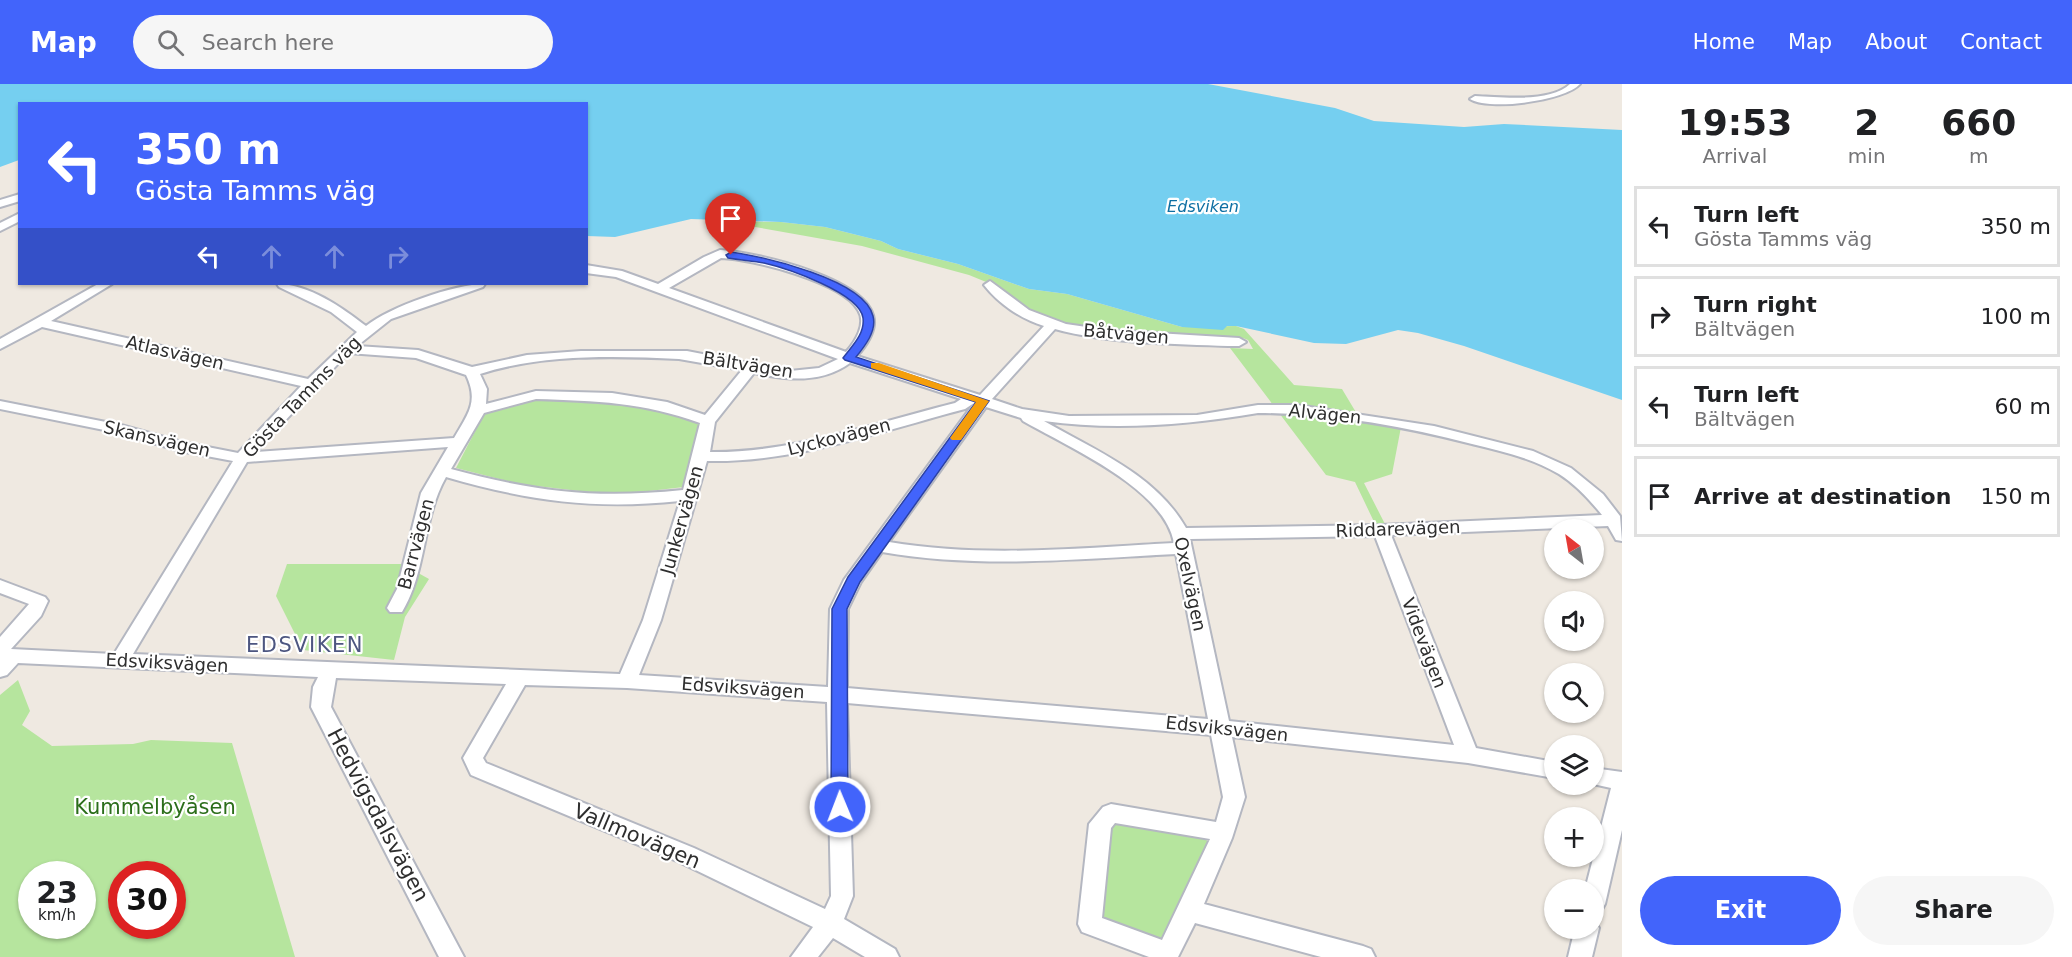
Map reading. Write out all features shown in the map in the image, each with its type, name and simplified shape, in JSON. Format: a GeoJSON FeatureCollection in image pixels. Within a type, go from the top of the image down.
{"type":"FeatureCollection","features":[{"type":"Feature","properties":{"kind":"street"},"geometry":{"type":"LineString","coordinates":[[1475,99],[1532,99],[1568,92],[1575,84]]}},
{"type":"Feature","properties":{"kind":"street"},"geometry":{"type":"LineString","coordinates":[[0,204],[18,198]]}},
{"type":"Feature","properties":{"kind":"street"},"geometry":{"type":"LineString","coordinates":[[0,228],[18,219]]}},
{"type":"Feature","properties":{"kind":"street","name":"Bältvägen"},"geometry":{"type":"LineString","coordinates":[[472,372],[498,362],[553,355],[687,355],[788,374],[820,373],[849,358],[864,341],[869,319],[860,304],[832,284],[768,261],[718,254],[661,288]]}},
{"type":"Feature","properties":{"kind":"street"},"geometry":{"type":"LineString","coordinates":[[588,269],[618,274],[661,288],[849,358],[983,401]]}},
{"type":"Feature","properties":{"kind":"street"},"geometry":{"type":"LineString","coordinates":[[0,345],[104,285]]}},
{"type":"Feature","properties":{"kind":"street"},"geometry":{"type":"LineString","coordinates":[[285,285],[336,309],[364,332]]}},
{"type":"Feature","properties":{"kind":"street","name":"Gösta Tamms väg"},"geometry":{"type":"LineString","coordinates":[[119,661],[242,458],[311,384],[345,349],[386,316],[411,305],[476,285]]}},
{"type":"Feature","properties":{"kind":"street","name":"Båtvägen"},"geometry":{"type":"LineString","coordinates":[[990,285],[1019,311],[1052,325],[1103,336],[1239,342]]}},
{"type":"Feature","properties":{"kind":"street","name":"Atlasvägen"},"geometry":{"type":"LineString","coordinates":[[39,322],[311,384]]}},
{"type":"Feature","properties":{"kind":"street"},"geometry":{"type":"LineString","coordinates":[[803,957],[831,922],[842,896],[837,695],[839,609],[853,580],[983,401],[1052,325]]}},
{"type":"Feature","properties":{"kind":"street"},"geometry":{"type":"LineString","coordinates":[[345,349],[418,354],[472,372],[480,389],[478,410],[536,395],[612,397],[667,406],[708,421]]}},
{"type":"Feature","properties":{"kind":"street","name":"Junkervägen"},"geometry":{"type":"LineString","coordinates":[[627,681],[652,620],[708,421],[751,368]]}},
{"type":"Feature","properties":{"kind":"street","name":"Alvägen"},"geometry":{"type":"LineString","coordinates":[[983,401],[1020,413],[1069,420],[1197,419],[1258,409],[1297,409],[1434,430],[1528,454],[1565,471],[1597,498],[1614,520],[1622,536]]}},
{"type":"Feature","properties":{"kind":"street","name":"Lyckovägen"},"geometry":{"type":"LineString","coordinates":[[700,456],[747,458],[784,451],[983,401]]}},
{"type":"Feature","properties":{"kind":"street","name":"Skansvägen"},"geometry":{"type":"LineString","coordinates":[[0,405],[121,429],[180,446],[242,458],[458,442]]}},
{"type":"Feature","properties":{"kind":"street","name":"Barrvägen"},"geometry":{"type":"LineString","coordinates":[[396,608],[406,589],[429,493],[478,410]]}},
{"type":"Feature","properties":{"kind":"street","name":"Oxelvägen"},"geometry":{"type":"LineString","coordinates":[[1020,413],[1129,476],[1167,509],[1183,541],[1234,797],[1223,832],[1190,911],[1167,955],[1090,924],[1100,824],[1111,813],[1223,832]]}},
{"type":"Feature","properties":{"kind":"street"},"geometry":{"type":"LineString","coordinates":[[442,471],[502,488],[560,497],[623,501],[688,495]]}},
{"type":"Feature","properties":{"kind":"street","name":"Riddarevägen"},"geometry":{"type":"LineString","coordinates":[[878,546],[908,553],[979,557],[1183,541],[1614,520]]}},
{"type":"Feature","properties":{"kind":"street","name":"Videvägen"},"geometry":{"type":"LineString","coordinates":[[1381,530],[1468,755]]}},
{"type":"Feature","properties":{"kind":"street"},"geometry":{"type":"LineString","coordinates":[[0,586],[39,601],[35,612],[3,657]]}},
{"type":"Feature","properties":{"kind":"street","name":"Edsviksvägen"},"geometry":{"type":"LineString","coordinates":[[3,657],[627,681],[837,695],[1219,728],[1468,755],[1544,768]]}},
{"type":"Feature","properties":{"kind":"street","name":"Hedvigsdalsvägen"},"geometry":{"type":"LineString","coordinates":[[330,671],[323,687],[321,706],[452,957]]}},
{"type":"Feature","properties":{"kind":"street","name":"Vallmovägen"},"geometry":{"type":"LineString","coordinates":[[520,677],[473,758],[478,769],[780,896],[831,922],[887,957]]}},
{"type":"Feature","properties":{"kind":"street"},"geometry":{"type":"LineString","coordinates":[[1604,778],[1622,781]]}},
{"type":"Feature","properties":{"kind":"street"},"geometry":{"type":"LineString","coordinates":[[1599,879],[1622,785]]}},
{"type":"Feature","properties":{"kind":"street"},"geometry":{"type":"LineString","coordinates":[[1190,911],[1363,957]]}},
{"type":"Feature","properties":{"kind":"street"},"geometry":{"type":"LineString","coordinates":[[1580,957],[1584,939]]}},
{"type":"Feature","properties":{"kind":"green space"},"geometry":{"type":"Polygon","coordinates":[[[721,221],[781,222],[825,227],[958,264],[1029,289],[1067,294],[1182,327],[1236,326],[1244,329],[1294,385],[1342,389],[1360,419],[1401,427],[1392,474],[1364,483],[1386,526],[1376,526],[1355,482],[1326,475],[1230,348],[1253,349],[1248,340],[1101,331],[1041,319],[991,284],[969,275],[862,246],[721,221]]]}},
{"type":"Feature","properties":{"kind":"green space"},"geometry":{"type":"Polygon","coordinates":[[[532,398],[618,403],[702,423],[684,487],[614,495],[519,484],[456,468],[485,412],[532,398]]]}},
{"type":"Feature","properties":{"kind":"green space"},"geometry":{"type":"Polygon","coordinates":[[[287,564],[402,564],[429,579],[405,617],[394,660],[303,650],[276,596],[287,564]]]}},
{"type":"Feature","properties":{"kind":"green space","name":"Kummelbyåsen"},"geometry":{"type":"Polygon","coordinates":[[[18,680],[30,711],[22,725],[52,746],[133,744],[151,740],[232,743],[295,957],[0,957],[0,695],[18,680]]]}},
{"type":"Feature","properties":{"kind":"green space"},"geometry":{"type":"Polygon","coordinates":[[[1112,823],[1191,831],[1211,843],[1162,941],[1107,925],[1096,913],[1105,832],[1112,823]]]}},
{"type":"Feature","properties":{"kind":"water","name":"Edsviken"},"geometry":{"type":"Polygon","coordinates":[[[0,84],[1208,84],[1335,108],[1374,121],[1464,127],[1504,124],[1622,130],[1622,400],[1464,346],[1418,333],[1398,330],[1346,344],[1314,343],[1236,326],[1227,326],[1223,330],[1182,327],[1067,294],[1029,289],[958,264],[825,227],[781,222],[691,219],[615,237],[588,236],[588,102],[18,102],[18,160],[0,167],[0,84]]]}},
{"type":"Feature","properties":{"kind":"slow traffic"},"geometry":{"type":"LineString","coordinates":[[875,366],[983,401],[956,438]]}},
{"type":"Feature","properties":{"kind":"district","name":"EDSVIKEN"},"geometry":{"type":"Point","coordinates":[305,645]}},
{"type":"Feature","properties":{"kind":"route"},"geometry":{"type":"LineString","coordinates":[[731,255],[768,261],[832,284],[854,299],[866,310],[869,319],[864,341],[849,358],[983,401],[853,580],[839,609],[837,695],[840,807]]}}]}
